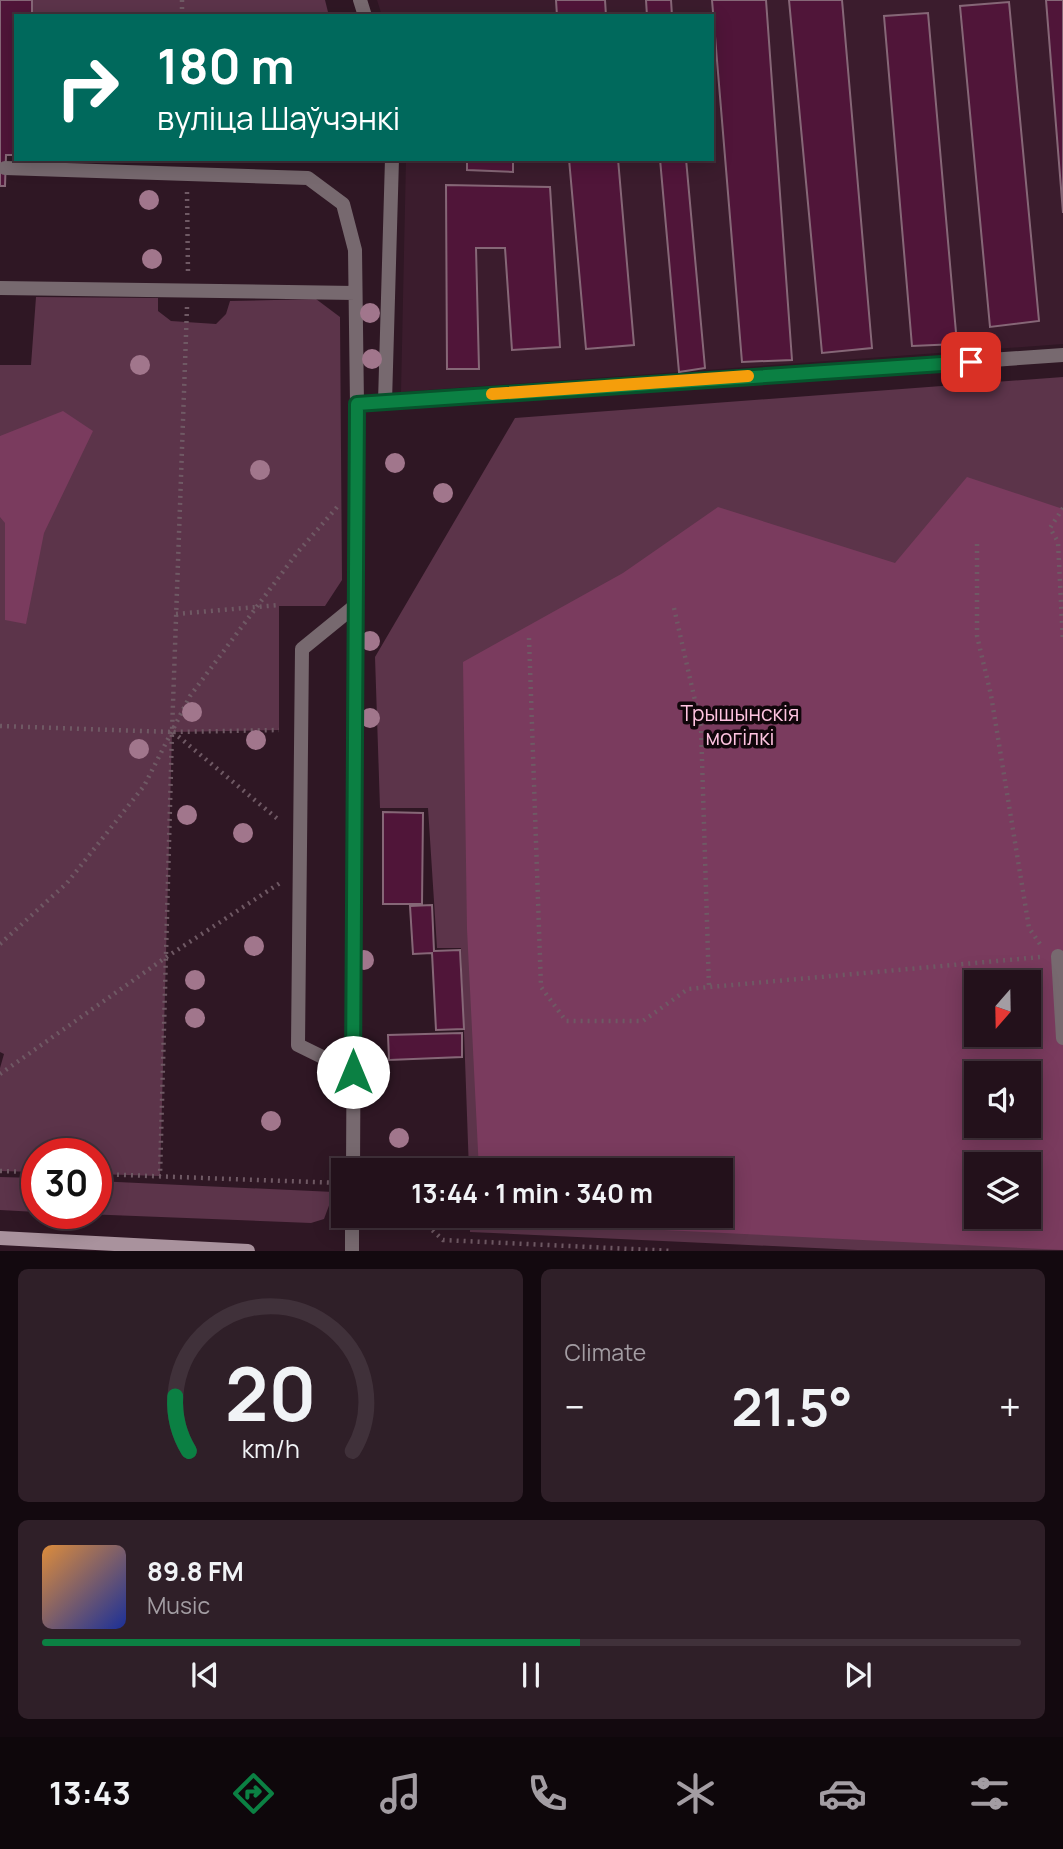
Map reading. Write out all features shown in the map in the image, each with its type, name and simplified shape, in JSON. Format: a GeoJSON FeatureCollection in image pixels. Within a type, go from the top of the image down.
{"type":"FeatureCollection","features":[{"type":"Feature","properties":{"kind":"street"},"geometry":{"type":"LineString","coordinates":[[384,402],[392,161]]}},
{"type":"Feature","properties":{"kind":"street"},"geometry":{"type":"LineString","coordinates":[[5,168],[308,178],[343,204],[355,250],[357,404],[353,1158]]}},
{"type":"Feature","properties":{"kind":"street"},"geometry":{"type":"LineString","coordinates":[[0,288],[355,293]]}},
{"type":"Feature","properties":{"kind":"street"},"geometry":{"type":"LineString","coordinates":[[357,404],[1063,355]]}},
{"type":"Feature","properties":{"kind":"street"},"geometry":{"type":"LineString","coordinates":[[353,1072],[298,1045],[298,1031],[302,649],[356,605]]}},
{"type":"Feature","properties":{"kind":"street"},"geometry":{"type":"LineString","coordinates":[[1058,956],[1063,1038]]}},
{"type":"Feature","properties":{"kind":"street"},"geometry":{"type":"LineString","coordinates":[[352,1228],[352,1251]]}},
{"type":"Feature","properties":{"kind":"street"},"geometry":{"type":"LineString","coordinates":[[0,1238],[248,1251]]}},
{"type":"Feature","properties":{"kind":"path"},"geometry":{"type":"LineString","coordinates":[[160,1177],[164,958],[187,291],[189,198],[186,185]]}},
{"type":"Feature","properties":{"kind":"path"},"geometry":{"type":"LineString","coordinates":[[0,944],[75,872],[145,786],[190,696],[297,553],[357,484]]}},
{"type":"Feature","properties":{"kind":"path"},"geometry":{"type":"LineString","coordinates":[[1063,508],[1050,528],[1058,542],[1063,642]]}},
{"type":"Feature","properties":{"kind":"path"},"geometry":{"type":"LineString","coordinates":[[529,638],[541,987],[566,1021],[643,1021],[688,989],[709,986],[1048,957],[1029,928],[991,695],[977,636],[978,544]]}},
{"type":"Feature","properties":{"kind":"path"},"geometry":{"type":"LineString","coordinates":[[176,614],[279,605]]}},
{"type":"Feature","properties":{"kind":"path"},"geometry":{"type":"LineString","coordinates":[[674,608],[701,727],[709,986]]}},
{"type":"Feature","properties":{"kind":"path"},"geometry":{"type":"LineString","coordinates":[[0,726],[172,732],[279,730]]}},
{"type":"Feature","properties":{"kind":"path"},"geometry":{"type":"LineString","coordinates":[[172,732],[279,821]]}},
{"type":"Feature","properties":{"kind":"path"},"geometry":{"type":"LineString","coordinates":[[0,1074],[164,958],[280,883]]}},
{"type":"Feature","properties":{"kind":"path"},"geometry":{"type":"LineString","coordinates":[[0,1171],[21,1172]]}},
{"type":"Feature","properties":{"kind":"path"},"geometry":{"type":"LineString","coordinates":[[112,1175],[331,1183]]}},
{"type":"Feature","properties":{"kind":"path"},"geometry":{"type":"LineString","coordinates":[[430,1228],[443,1240],[673,1251]]}},
{"type":"Feature","properties":{"kind":"shaded area"},"geometry":{"type":"Polygon","coordinates":[[[377,0],[1063,0],[1063,344],[401,392],[406,161],[714,161],[714,14],[381,14],[377,0]]]}},
{"type":"Feature","properties":{"kind":"green space"},"geometry":{"type":"Polygon","coordinates":[[[32,0],[325,0],[328,14],[32,14],[32,0]]]}},
{"type":"Feature","properties":{"kind":"green space"},"geometry":{"type":"Polygon","coordinates":[[[36,297],[158,298],[158,311],[171,321],[216,324],[226,314],[230,301],[316,299],[340,317],[342,580],[325,606],[279,606],[279,730],[172,732],[160,1176],[112,1174],[112,1138],[21,1138],[21,1172],[0,1171],[0,1068],[4,1054],[0,1052],[0,365],[31,365],[36,297]]]}},
{"type":"Feature","properties":{"kind":"green space","name":"Трышынскія могілкі"},"geometry":{"type":"Polygon","coordinates":[[[1063,377],[1063,1250],[857,1250],[470,1232],[470,1228],[733,1228],[733,1158],[469,1158],[461,948],[437,948],[428,808],[380,808],[375,657],[515,418],[1063,377]]]}},
{"type":"Feature","properties":{"kind":"green space"},"geometry":{"type":"Polygon","coordinates":[[[63,411],[93,431],[44,533],[26,624],[5,620],[5,523],[0,517],[0,436],[63,411]]]}},
{"type":"Feature","properties":{"kind":"green space","name":"Трышынскія могілкі"},"geometry":{"type":"Polygon","coordinates":[[[967,477],[1063,509],[1063,1250],[622,1228],[733,1228],[733,1158],[478,1158],[467,929],[463,662],[623,573],[718,507],[895,563],[967,477]]]}},
{"type":"Feature","properties":{"kind":"green space"},"geometry":{"type":"Polygon","coordinates":[[[0,1177],[21,1178],[21,1211],[0,1210],[0,1177]]]}},
{"type":"Feature","properties":{"kind":"green space"},"geometry":{"type":"Polygon","coordinates":[[[112,1182],[331,1192],[324,1219],[311,1223],[112,1215],[112,1182]]]}},
{"type":"Feature","properties":{"kind":"building"},"geometry":{"type":"Polygon","coordinates":[[[0,0],[32,0],[32,14],[14,14],[14,155],[6,155],[5,186],[0,186],[0,0]]]}},
{"type":"Feature","properties":{"kind":"building"},"geometry":{"type":"Polygon","coordinates":[[[556,0],[605,0],[606,14],[557,14],[556,0]]]}},
{"type":"Feature","properties":{"kind":"building"},"geometry":{"type":"Polygon","coordinates":[[[646,0],[671,0],[672,14],[647,14],[646,0]]]}},
{"type":"Feature","properties":{"kind":"building"},"geometry":{"type":"Polygon","coordinates":[[[712,0],[766,0],[792,360],[742,362],[712,0]]]}},
{"type":"Feature","properties":{"kind":"building"},"geometry":{"type":"Polygon","coordinates":[[[789,0],[842,0],[872,348],[822,353],[789,0]]]}},
{"type":"Feature","properties":{"kind":"building"},"geometry":{"type":"Polygon","coordinates":[[[1046,0],[1063,0],[1063,213],[1046,0]]]}},
{"type":"Feature","properties":{"kind":"building"},"geometry":{"type":"Polygon","coordinates":[[[1009,2],[1039,321],[990,327],[960,6],[1009,2]]]}},
{"type":"Feature","properties":{"kind":"building"},"geometry":{"type":"Polygon","coordinates":[[[928,13],[957,344],[912,346],[884,16],[928,13]]]}},
{"type":"Feature","properties":{"kind":"building"},"geometry":{"type":"Polygon","coordinates":[[[467,161],[513,161],[513,172],[467,170],[467,161]]]}},
{"type":"Feature","properties":{"kind":"building"},"geometry":{"type":"Polygon","coordinates":[[[569,161],[618,161],[634,345],[586,349],[569,161]]]}},
{"type":"Feature","properties":{"kind":"building"},"geometry":{"type":"Polygon","coordinates":[[[660,161],[686,161],[705,368],[679,372],[660,161]]]}},
{"type":"Feature","properties":{"kind":"building"},"geometry":{"type":"Polygon","coordinates":[[[446,185],[550,187],[560,347],[512,350],[505,248],[476,248],[479,369],[447,369],[446,185]]]}},
{"type":"Feature","properties":{"kind":"building"},"geometry":{"type":"Polygon","coordinates":[[[383,812],[423,813],[422,904],[383,904],[383,812]]]}},
{"type":"Feature","properties":{"kind":"building"},"geometry":{"type":"Polygon","coordinates":[[[432,905],[434,951],[460,950],[464,1029],[436,1030],[432,953],[413,954],[410,906],[432,905]]]}},
{"type":"Feature","properties":{"kind":"building"},"geometry":{"type":"Polygon","coordinates":[[[462,1033],[462,1057],[389,1060],[388,1035],[462,1033]]]}},
{"type":"Feature","properties":{"kind":"slow traffic"},"geometry":{"type":"LineString","coordinates":[[492,394],[748,376]]}},
{"type":"Feature","properties":{"kind":"route"},"geometry":{"type":"LineString","coordinates":[[353,1072],[357,404],[971,362]]}}]}
